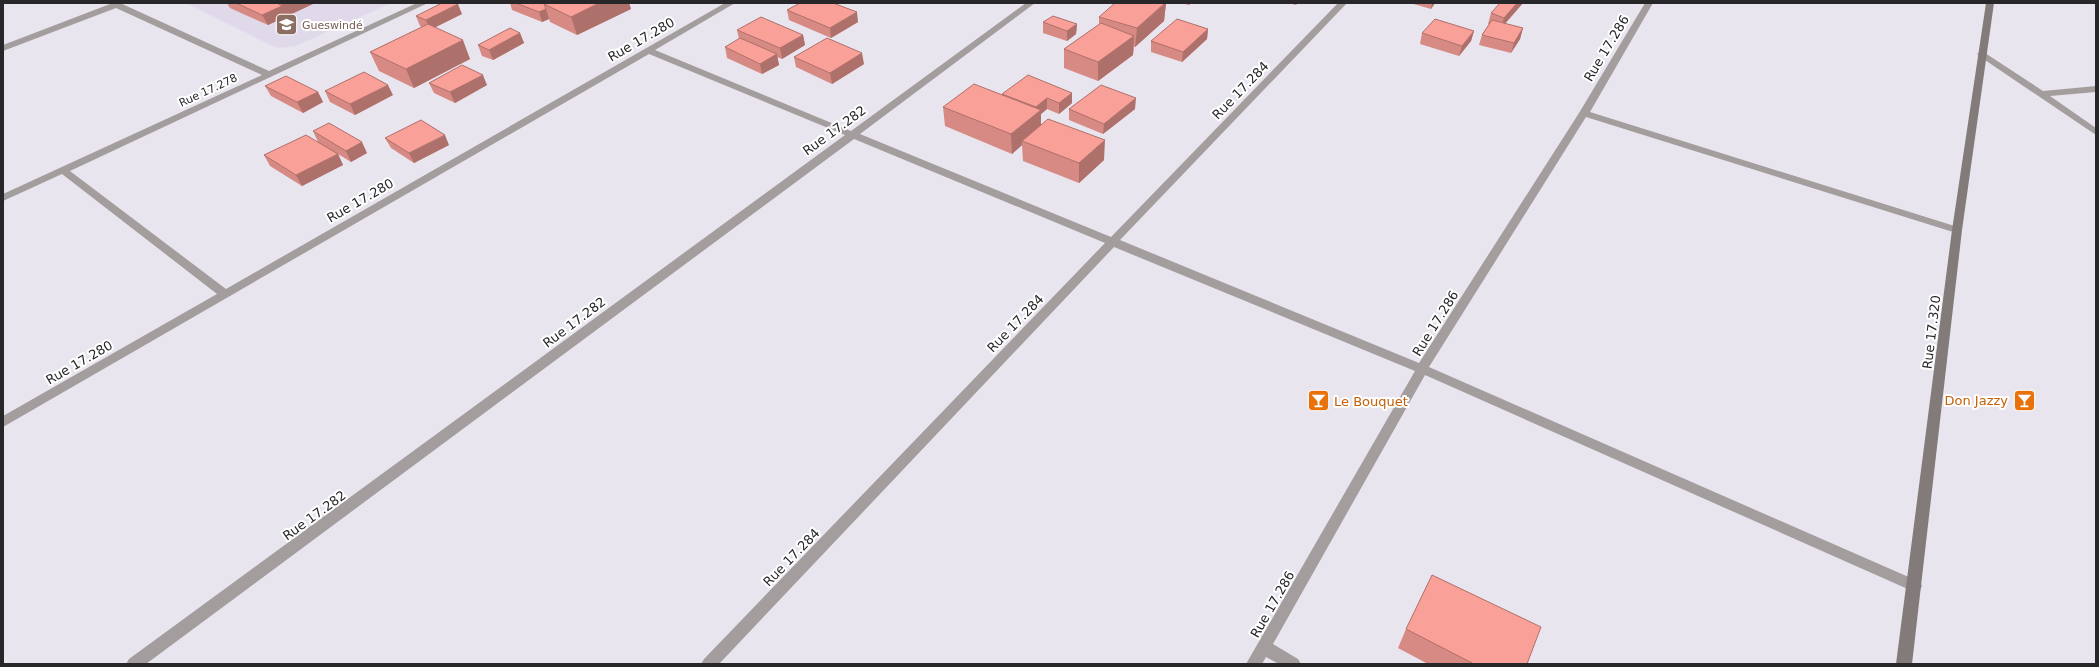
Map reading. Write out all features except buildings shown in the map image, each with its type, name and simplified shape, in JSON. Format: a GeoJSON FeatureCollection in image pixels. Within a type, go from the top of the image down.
{"type":"FeatureCollection","features":[{"type":"Feature","properties":{"kind":"street","name":"Rue 17.278"},"geometry":{"type":"LineString","coordinates":[[3,198],[424,3]]}},
{"type":"Feature","properties":{"kind":"street","name":"Rue 17.280"},"geometry":{"type":"LineString","coordinates":[[3,422],[731,3]]}},
{"type":"Feature","properties":{"kind":"street","name":"Rue 17.282"},"geometry":{"type":"LineString","coordinates":[[134,664],[1031,3]]}},
{"type":"Feature","properties":{"kind":"street","name":"Rue 17.284"},"geometry":{"type":"LineString","coordinates":[[709,664],[1113,241],[1343,3]]}},
{"type":"Feature","properties":{"kind":"street","name":"Rue 17.286"},"geometry":{"type":"LineString","coordinates":[[1254,664],[1422,369],[1584,112],[1650,3]]}},
{"type":"Feature","properties":{"kind":"street","name":"Rue 17.320"},"geometry":{"type":"LineString","coordinates":[[1904,664],[1915,586],[1957,230],[1990,3]]}},
{"type":"Feature","properties":{"kind":"street"},"geometry":{"type":"LineString","coordinates":[[3,48],[114,4],[270,74]]}},
{"type":"Feature","properties":{"kind":"street"},"geometry":{"type":"LineString","coordinates":[[649,51],[850,135],[1113,241],[1422,369],[1915,586]]}},
{"type":"Feature","properties":{"kind":"street"},"geometry":{"type":"LineString","coordinates":[[1982,54],[2096,132]]}},
{"type":"Feature","properties":{"kind":"street"},"geometry":{"type":"LineString","coordinates":[[2042,94],[2096,89]]}},
{"type":"Feature","properties":{"kind":"street"},"geometry":{"type":"LineString","coordinates":[[1584,112],[1957,230]]}},
{"type":"Feature","properties":{"kind":"street"},"geometry":{"type":"LineString","coordinates":[[62,170],[225,294]]}},
{"type":"Feature","properties":{"kind":"street"},"geometry":{"type":"LineString","coordinates":[[1264,647],[1293,664]]}},
{"type":"Feature","properties":{"kind":"shaded area","name":"Gueswindé"},"geometry":{"type":"Polygon","coordinates":[[[186,3],[391,3],[296,46],[277,48],[186,3]]]}},
{"type":"Feature","properties":{"kind":"place","name":"Gueswindé"},"geometry":{"type":"Point","coordinates":[287,25]}},
{"type":"Feature","properties":{"kind":"place","name":"Don Jazzy"},"geometry":{"type":"Point","coordinates":[2024,400]}},
{"type":"Feature","properties":{"kind":"place","name":"Le Bouquet"},"geometry":{"type":"Point","coordinates":[1318,401]}}]}
